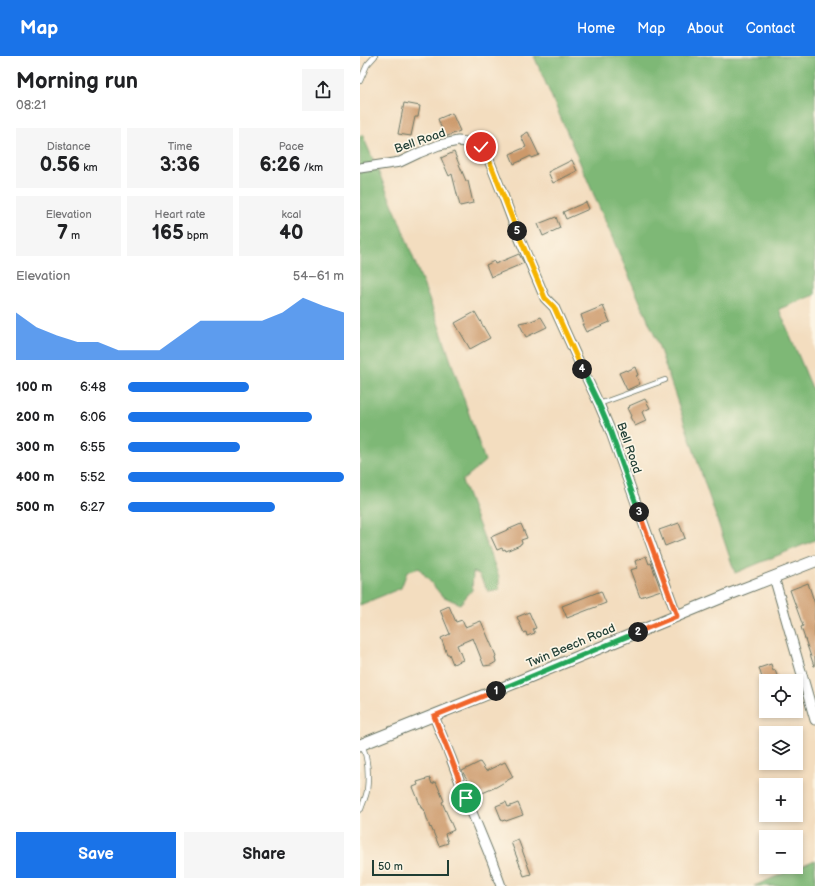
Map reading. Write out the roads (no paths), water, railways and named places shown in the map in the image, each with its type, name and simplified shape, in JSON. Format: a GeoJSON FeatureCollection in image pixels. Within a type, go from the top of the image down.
{"type":"FeatureCollection","features":[{"type":"Feature","properties":{"kind":"street","name":"Bell Road"},"geometry":{"type":"LineString","coordinates":[[360,168],[400,162],[439,145],[458,141],[467,141],[481,147],[489,160],[516,230],[545,298],[554,307],[610,430],[677,616]]}},
{"type":"Feature","properties":{"kind":"street","name":"Twin Beech Road"},"geometry":{"type":"LineString","coordinates":[[361,745],[730,594],[815,561]]}},
{"type":"Feature","properties":{"kind":"street"},"geometry":{"type":"LineString","coordinates":[[774,577],[815,720]]}},
{"type":"Feature","properties":{"kind":"street"},"geometry":{"type":"LineString","coordinates":[[434,716],[501,886]]}},
{"type":"Feature","properties":{"kind":"lane"},"geometry":{"type":"LineString","coordinates":[[360,81],[367,65],[375,56]]}},
{"type":"Feature","properties":{"kind":"lane"},"geometry":{"type":"LineString","coordinates":[[599,404],[665,380]]}},
{"type":"Feature","properties":{"kind":"lane"},"geometry":{"type":"LineString","coordinates":[[360,810],[367,792],[368,770],[366,755],[361,745]]}}]}
